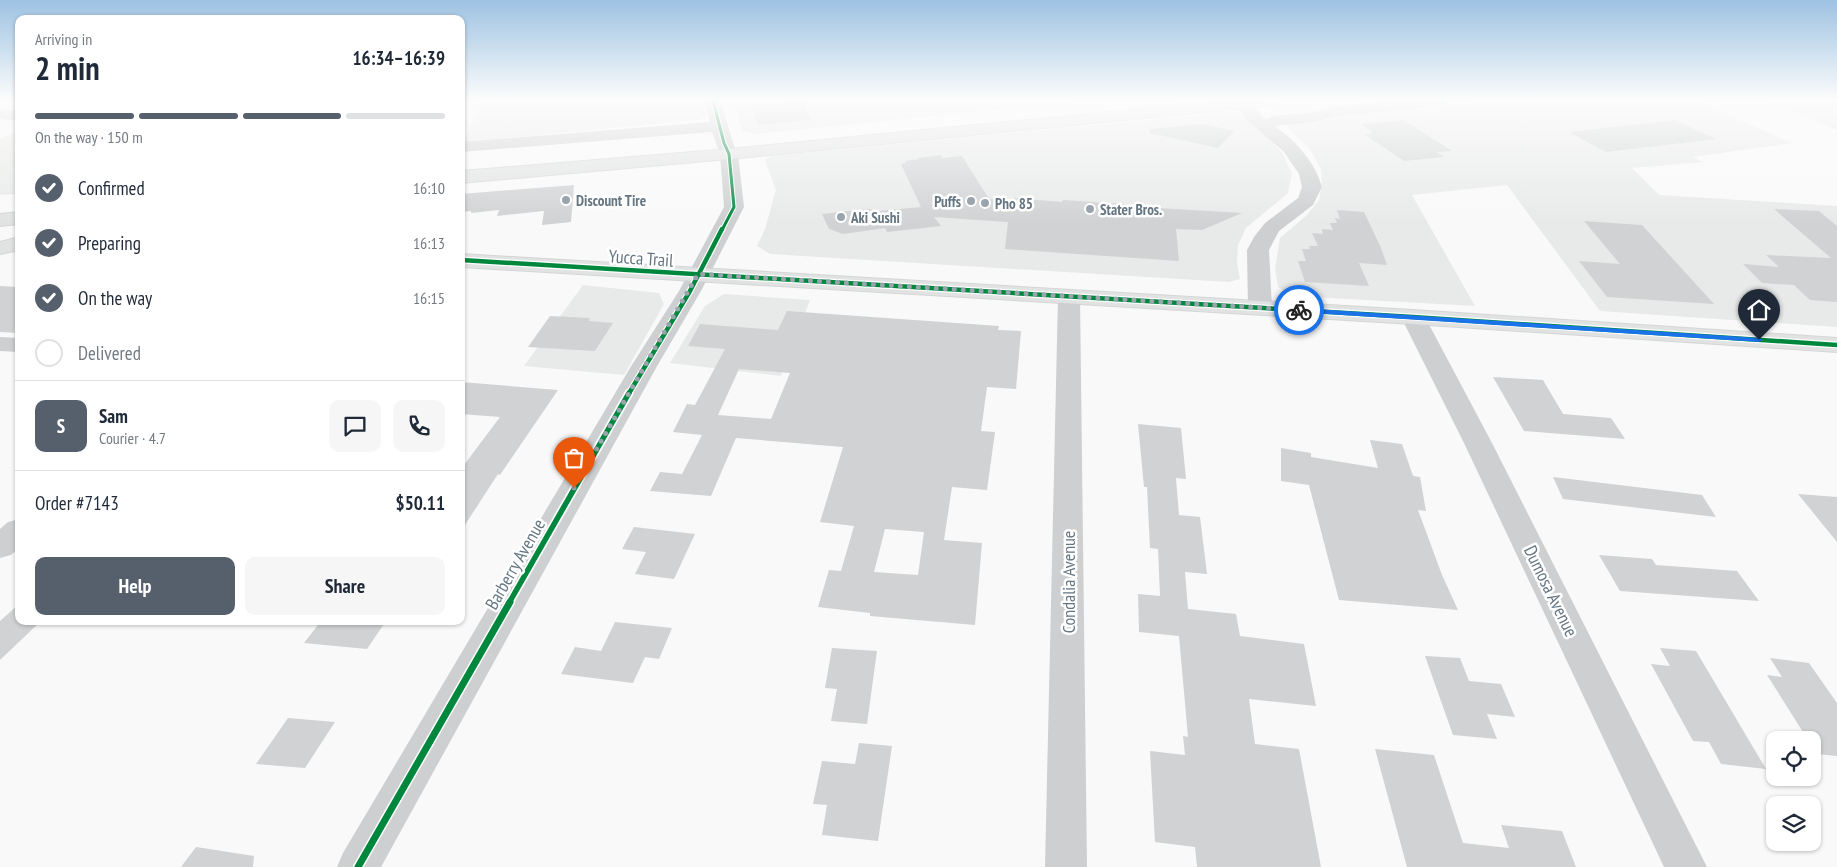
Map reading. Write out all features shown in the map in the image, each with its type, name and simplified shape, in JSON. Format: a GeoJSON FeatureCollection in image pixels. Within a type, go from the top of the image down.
{"type":"FeatureCollection","features":[{"type":"Feature","properties":{"kind":"main road"},"geometry":{"type":"LineString","coordinates":[[465,166],[719,141]]}},
{"type":"Feature","properties":{"kind":"main road"},"geometry":{"type":"LineString","coordinates":[[465,176],[721,141]]}},
{"type":"Feature","properties":{"kind":"main road"},"geometry":{"type":"LineString","coordinates":[[0,208],[15,206]]}},
{"type":"Feature","properties":{"kind":"main road"},"geometry":{"type":"LineString","coordinates":[[0,220],[15,218]]}},
{"type":"Feature","properties":{"kind":"main road"},"geometry":{"type":"LineString","coordinates":[[0,248],[15,244]]}},
{"type":"Feature","properties":{"kind":"main road","name":"Yucca Trail"},"geometry":{"type":"LineString","coordinates":[[465,260],[1413,317],[1837,345]]}},
{"type":"Feature","properties":{"kind":"street"},"geometry":{"type":"LineString","coordinates":[[465,147],[704,141]]}},
{"type":"Feature","properties":{"kind":"street","name":"Barberry Avenue"},"geometry":{"type":"LineString","coordinates":[[358,867],[698,274],[734,207],[724,141]]}},
{"type":"Feature","properties":{"kind":"street"},"geometry":{"type":"LineString","coordinates":[[1260,308],[1258,250],[1272,227],[1306,201],[1312,187],[1308,172],[1301,167],[1291,149],[1283,141]]}},
{"type":"Feature","properties":{"kind":"street"},"geometry":{"type":"LineString","coordinates":[[1296,141],[1310,158],[1315,168],[1308,172]]}},
{"type":"Feature","properties":{"kind":"street","name":"Condalia Avenue"},"geometry":{"type":"LineString","coordinates":[[1066,867],[1068,296]]}},
{"type":"Feature","properties":{"kind":"street","name":"Dumosa Avenue"},"geometry":{"type":"LineString","coordinates":[[1413,317],[1478,443],[1686,867]]}},
{"type":"Feature","properties":{"kind":"street"},"geometry":{"type":"LineString","coordinates":[[0,344],[15,345]]}},
{"type":"Feature","properties":{"kind":"street"},"geometry":{"type":"LineString","coordinates":[[0,546],[15,533]]}},
{"type":"Feature","properties":{"kind":"shaded area"},"geometry":{"type":"Polygon","coordinates":[[[0,141],[15,141],[15,169],[0,177],[0,141]]]}},
{"type":"Feature","properties":{"kind":"shaded area"},"geometry":{"type":"Polygon","coordinates":[[[922,141],[1272,141],[1283,154],[1292,174],[1288,193],[1246,228],[1238,245],[1237,263],[1240,279],[1229,282],[770,254],[757,246],[765,229],[776,190],[765,160],[771,156],[922,141]]]}},
{"type":"Feature","properties":{"kind":"shaded area"},"geometry":{"type":"Polygon","coordinates":[[[1302,141],[1789,141],[1792,143],[1693,157],[1704,162],[1632,168],[1659,195],[1837,206],[1837,327],[1600,311],[1507,185],[1412,195],[1475,306],[1293,296],[1278,287],[1275,269],[1280,238],[1307,215],[1319,200],[1322,183],[1321,169],[1310,149],[1302,141]]]}},
{"type":"Feature","properties":{"kind":"shaded area"},"geometry":{"type":"Polygon","coordinates":[[[15,169],[15,194],[0,195],[0,177],[15,169]]]}},
{"type":"Feature","properties":{"kind":"shaded area"},"geometry":{"type":"Polygon","coordinates":[[[583,285],[659,293],[664,304],[624,375],[524,366],[583,285]]]}},
{"type":"Feature","properties":{"kind":"shaded area"},"geometry":{"type":"Polygon","coordinates":[[[724,294],[810,300],[781,376],[670,363],[705,306],[724,294]]]}},
{"type":"Feature","properties":{"kind":"building"},"geometry":{"type":"Polygon","coordinates":[[[1188,141],[1224,141],[1218,148],[1188,141]]]}},
{"type":"Feature","properties":{"kind":"building"},"geometry":{"type":"Polygon","coordinates":[[[1375,141],[1437,141],[1452,151],[1437,152],[1444,157],[1404,161],[1375,141]]]}},
{"type":"Feature","properties":{"kind":"building"},"geometry":{"type":"Polygon","coordinates":[[[1587,141],[1695,141],[1606,152],[1587,141]]]}},
{"type":"Feature","properties":{"kind":"building"},"geometry":{"type":"Polygon","coordinates":[[[941,155],[942,158],[962,156],[989,199],[1013,201],[1014,198],[1062,202],[1063,200],[1242,213],[1202,230],[1176,229],[1179,261],[1005,249],[1008,222],[934,217],[941,226],[887,232],[885,228],[843,234],[829,229],[822,214],[869,209],[878,211],[921,207],[901,164],[918,158],[941,155]]]}},
{"type":"Feature","properties":{"kind":"building"},"geometry":{"type":"Polygon","coordinates":[[[574,185],[571,222],[542,225],[544,211],[497,216],[499,210],[471,213],[471,211],[465,212],[465,194],[574,185]]]}},
{"type":"Feature","properties":{"kind":"building"},"geometry":{"type":"Polygon","coordinates":[[[1774,209],[1819,211],[1837,226],[1837,302],[1810,300],[1794,285],[1762,283],[1743,264],[1779,267],[1766,255],[1831,258],[1774,209]]]}},
{"type":"Feature","properties":{"kind":"building"},"geometry":{"type":"Polygon","coordinates":[[[1337,210],[1364,212],[1381,248],[1387,265],[1359,263],[1369,286],[1305,282],[1298,261],[1306,261],[1302,249],[1310,249],[1309,246],[1318,246],[1312,233],[1323,234],[1322,229],[1333,230],[1330,223],[1337,223],[1335,218],[1340,219],[1337,210]]]}},
{"type":"Feature","properties":{"kind":"building"},"geometry":{"type":"Polygon","coordinates":[[[1584,221],[1642,225],[1714,304],[1607,297],[1579,261],[1620,264],[1584,221]]]}},
{"type":"Feature","properties":{"kind":"building"},"geometry":{"type":"Polygon","coordinates":[[[0,286],[15,287],[15,333],[0,332],[0,286]]]}},
{"type":"Feature","properties":{"kind":"building"},"geometry":{"type":"Polygon","coordinates":[[[787,311],[999,326],[998,330],[1021,331],[1016,389],[987,387],[981,431],[995,432],[987,490],[952,487],[944,540],[982,543],[975,625],[870,616],[870,613],[818,607],[829,570],[841,571],[854,526],[820,522],[843,447],[736,438],[711,496],[650,491],[660,472],[682,474],[702,435],[673,432],[687,404],[695,405],[725,349],[688,346],[700,324],[778,330],[787,311]],[[739,369],[718,415],[771,419],[790,373],[739,369]],[[885,529],[874,572],[918,575],[924,532],[885,529]]]}},
{"type":"Feature","properties":{"kind":"building"},"geometry":{"type":"Polygon","coordinates":[[[550,316],[590,318],[589,321],[613,323],[595,351],[528,347],[550,316]]]}},
{"type":"Feature","properties":{"kind":"building"},"geometry":{"type":"Polygon","coordinates":[[[1493,377],[1543,380],[1563,414],[1611,418],[1625,439],[1524,431],[1493,377]]]}},
{"type":"Feature","properties":{"kind":"building"},"geometry":{"type":"Polygon","coordinates":[[[465,382],[558,390],[500,475],[498,474],[465,525],[465,464],[500,417],[465,414],[465,382]]]}},
{"type":"Feature","properties":{"kind":"building"},"geometry":{"type":"Polygon","coordinates":[[[1138,424],[1181,428],[1186,479],[1176,478],[1179,515],[1200,517],[1207,574],[1185,572],[1188,609],[1236,614],[1240,636],[1304,644],[1316,706],[1249,699],[1255,744],[1299,749],[1321,867],[1197,867],[1195,847],[1155,842],[1150,751],[1185,755],[1183,736],[1188,737],[1179,636],[1139,632],[1138,594],[1160,596],[1158,549],[1150,548],[1147,487],[1144,487],[1138,424]]]}},
{"type":"Feature","properties":{"kind":"building"},"geometry":{"type":"Polygon","coordinates":[[[1370,440],[1402,444],[1413,476],[1420,477],[1426,511],[1418,510],[1442,575],[1458,610],[1339,600],[1309,485],[1281,481],[1281,448],[1311,453],[1311,457],[1378,468],[1370,440]]]}},
{"type":"Feature","properties":{"kind":"building"},"geometry":{"type":"Polygon","coordinates":[[[1553,477],[1702,495],[1716,517],[1563,499],[1553,477]]]}},
{"type":"Feature","properties":{"kind":"building"},"geometry":{"type":"Polygon","coordinates":[[[1798,494],[1837,497],[1837,542],[1798,494]]]}},
{"type":"Feature","properties":{"kind":"building"},"geometry":{"type":"Polygon","coordinates":[[[634,527],[695,534],[674,579],[635,574],[646,552],[622,549],[634,527]]]}},
{"type":"Feature","properties":{"kind":"building"},"geometry":{"type":"Polygon","coordinates":[[[1599,555],[1652,559],[1656,565],[1737,571],[1759,601],[1620,591],[1599,555]]]}},
{"type":"Feature","properties":{"kind":"building"},"geometry":{"type":"Polygon","coordinates":[[[15,608],[15,625],[37,625],[0,660],[0,621],[15,608]]]}},
{"type":"Feature","properties":{"kind":"building"},"geometry":{"type":"Polygon","coordinates":[[[615,622],[672,628],[659,659],[645,657],[633,683],[561,674],[575,647],[601,651],[615,622]]]}},
{"type":"Feature","properties":{"kind":"building"},"geometry":{"type":"Polygon","coordinates":[[[318,625],[383,625],[367,649],[304,643],[318,625]]]}},
{"type":"Feature","properties":{"kind":"building"},"geometry":{"type":"Polygon","coordinates":[[[832,648],[877,651],[867,724],[831,721],[837,689],[825,688],[832,648]]]}},
{"type":"Feature","properties":{"kind":"building"},"geometry":{"type":"Polygon","coordinates":[[[1660,648],[1696,651],[1766,769],[1721,764],[1709,742],[1693,741],[1651,664],[1670,666],[1660,648]]]}},
{"type":"Feature","properties":{"kind":"building"},"geometry":{"type":"Polygon","coordinates":[[[1425,656],[1460,658],[1469,681],[1501,684],[1515,717],[1487,714],[1497,739],[1453,735],[1425,656]]]}},
{"type":"Feature","properties":{"kind":"building"},"geometry":{"type":"Polygon","coordinates":[[[1770,658],[1809,663],[1837,703],[1837,756],[1821,754],[1821,731],[1802,731],[1767,675],[1782,677],[1770,658]]]}},
{"type":"Feature","properties":{"kind":"building"},"geometry":{"type":"Polygon","coordinates":[[[288,718],[335,722],[305,768],[256,764],[288,718]]]}},
{"type":"Feature","properties":{"kind":"building"},"geometry":{"type":"Polygon","coordinates":[[[859,743],[892,746],[878,841],[822,835],[827,805],[813,804],[822,761],[855,764],[859,743]]]}},
{"type":"Feature","properties":{"kind":"building"},"geometry":{"type":"Polygon","coordinates":[[[1375,749],[1434,755],[1463,843],[1509,848],[1501,825],[1562,831],[1576,867],[1407,867],[1375,749]]]}},
{"type":"Feature","properties":{"kind":"building"},"geometry":{"type":"Polygon","coordinates":[[[196,847],[254,856],[253,867],[181,867],[196,847]]]}},
{"type":"Feature","properties":{"kind":"cycle path"},"geometry":{"type":"LineString","coordinates":[[358,867],[643,368],[690,291],[734,207],[729,154],[724,141]]}},
{"type":"Feature","properties":{"kind":"cycle path"},"geometry":{"type":"LineString","coordinates":[[465,260],[1413,317],[1837,345]]}},
{"type":"Feature","properties":{"kind":"way so far"},"geometry":{"type":"LineString","coordinates":[[574,488],[690,291],[698,274],[1299,310]]}},
{"type":"Feature","properties":{"kind":"place","name":"Discount Tire"},"geometry":{"type":"Point","coordinates":[566,200]}},
{"type":"Feature","properties":{"kind":"place","name":"Puffs"},"geometry":{"type":"Point","coordinates":[971,201]}},
{"type":"Feature","properties":{"kind":"place","name":"Pho 85"},"geometry":{"type":"Point","coordinates":[985,203]}},
{"type":"Feature","properties":{"kind":"place","name":"Stater Bros."},"geometry":{"type":"Point","coordinates":[1090,209]}},
{"type":"Feature","properties":{"kind":"place","name":"Aki Sushi"},"geometry":{"type":"Point","coordinates":[841,217]}},
{"type":"Feature","properties":{"kind":"route"},"geometry":{"type":"LineString","coordinates":[[1299,310],[1759,340]]}}]}
